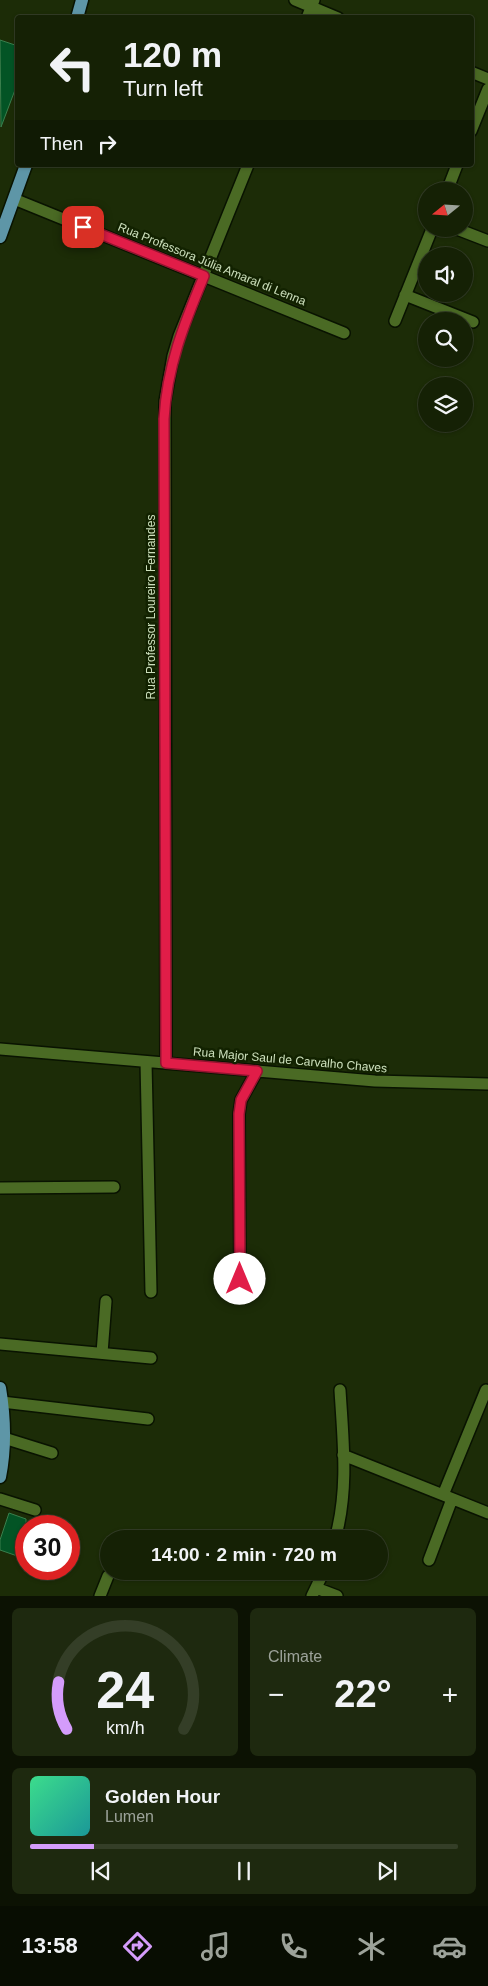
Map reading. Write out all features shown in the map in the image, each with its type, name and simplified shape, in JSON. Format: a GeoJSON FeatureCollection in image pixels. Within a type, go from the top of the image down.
{"type":"FeatureCollection","features":[{"type":"Feature","properties":{"kind":"main road"},"geometry":{"type":"LineString","coordinates":[[78,15],[82,0]]}},
{"type":"Feature","properties":{"kind":"main road"},"geometry":{"type":"LineString","coordinates":[[0,237],[25,167]]}},
{"type":"Feature","properties":{"kind":"main road"},"geometry":{"type":"LineString","coordinates":[[0,1388],[4,1438],[0,1477]]}},
{"type":"Feature","properties":{"kind":"street"},"geometry":{"type":"LineString","coordinates":[[295,0],[330,15]]}},
{"type":"Feature","properties":{"kind":"street"},"geometry":{"type":"LineString","coordinates":[[474,73],[488,79]]}},
{"type":"Feature","properties":{"kind":"street"},"geometry":{"type":"LineString","coordinates":[[474,124],[488,89]]}},
{"type":"Feature","properties":{"kind":"street","name":"Rua Professor Loureiro Fernandes"},"geometry":{"type":"LineString","coordinates":[[166,1063],[164,419],[168,379],[173,356],[247,167]]}},
{"type":"Feature","properties":{"kind":"street"},"geometry":{"type":"LineString","coordinates":[[450,182],[456,167]]}},
{"type":"Feature","properties":{"kind":"street","name":"Rua Professora Júlia Amaral di Lenna"},"geometry":{"type":"LineString","coordinates":[[14,199],[344,333]]}},
{"type":"Feature","properties":{"kind":"street"},"geometry":{"type":"LineString","coordinates":[[473,235],[488,241]]}},
{"type":"Feature","properties":{"kind":"street"},"geometry":{"type":"LineString","coordinates":[[395,321],[428,238]]}},
{"type":"Feature","properties":{"kind":"street"},"geometry":{"type":"LineString","coordinates":[[405,295],[448,312]]}},
{"type":"Feature","properties":{"kind":"street","name":"Rua Major Saul de Carvalho Chaves"},"geometry":{"type":"LineString","coordinates":[[0,1049],[375,1081],[488,1084]]}},
{"type":"Feature","properties":{"kind":"street"},"geometry":{"type":"LineString","coordinates":[[146,1062],[151,1292]]}},
{"type":"Feature","properties":{"kind":"street"},"geometry":{"type":"LineString","coordinates":[[257,1071],[241,1100],[239,1114],[240,1279],[259,1279]]}},
{"type":"Feature","properties":{"kind":"street"},"geometry":{"type":"LineString","coordinates":[[0,1188],[114,1187]]}},
{"type":"Feature","properties":{"kind":"street"},"geometry":{"type":"LineString","coordinates":[[102,1353],[106,1301]]}},
{"type":"Feature","properties":{"kind":"street"},"geometry":{"type":"LineString","coordinates":[[0,1344],[151,1358]]}},
{"type":"Feature","properties":{"kind":"street"},"geometry":{"type":"LineString","coordinates":[[337,1530],[344,1498],[344,1455],[340,1390]]}},
{"type":"Feature","properties":{"kind":"street"},"geometry":{"type":"LineString","coordinates":[[429,1560],[448,1497],[486,1390]]}},
{"type":"Feature","properties":{"kind":"street"},"geometry":{"type":"LineString","coordinates":[[2,1416],[148,1419]]}},
{"type":"Feature","properties":{"kind":"street"},"geometry":{"type":"LineString","coordinates":[[4,1438],[52,1453]]}},
{"type":"Feature","properties":{"kind":"street"},"geometry":{"type":"LineString","coordinates":[[344,1455],[488,1513]]}},
{"type":"Feature","properties":{"kind":"street"},"geometry":{"type":"LineString","coordinates":[[0,1499],[35,1510]]}},
{"type":"Feature","properties":{"kind":"street"},"geometry":{"type":"LineString","coordinates":[[100,1596],[106,1580]]}},
{"type":"Feature","properties":{"kind":"street"},"geometry":{"type":"LineString","coordinates":[[320,1580],[314,1592],[337,1596]]}},
{"type":"Feature","properties":{"kind":"building"},"geometry":{"type":"Polygon","coordinates":[[[0,40],[15,45],[15,90],[1,127],[0,40]]]}},
{"type":"Feature","properties":{"kind":"building"},"geometry":{"type":"Polygon","coordinates":[[[9,1513],[15,1515],[15,1555],[0,1550],[0,1540],[9,1513]]]}},
{"type":"Feature","properties":{"kind":"route"},"geometry":{"type":"LineString","coordinates":[[83,227],[204,276],[179,336],[173,356],[168,379],[164,419],[166,1063],[257,1071],[241,1100],[239,1114],[240,1279]]}}]}
